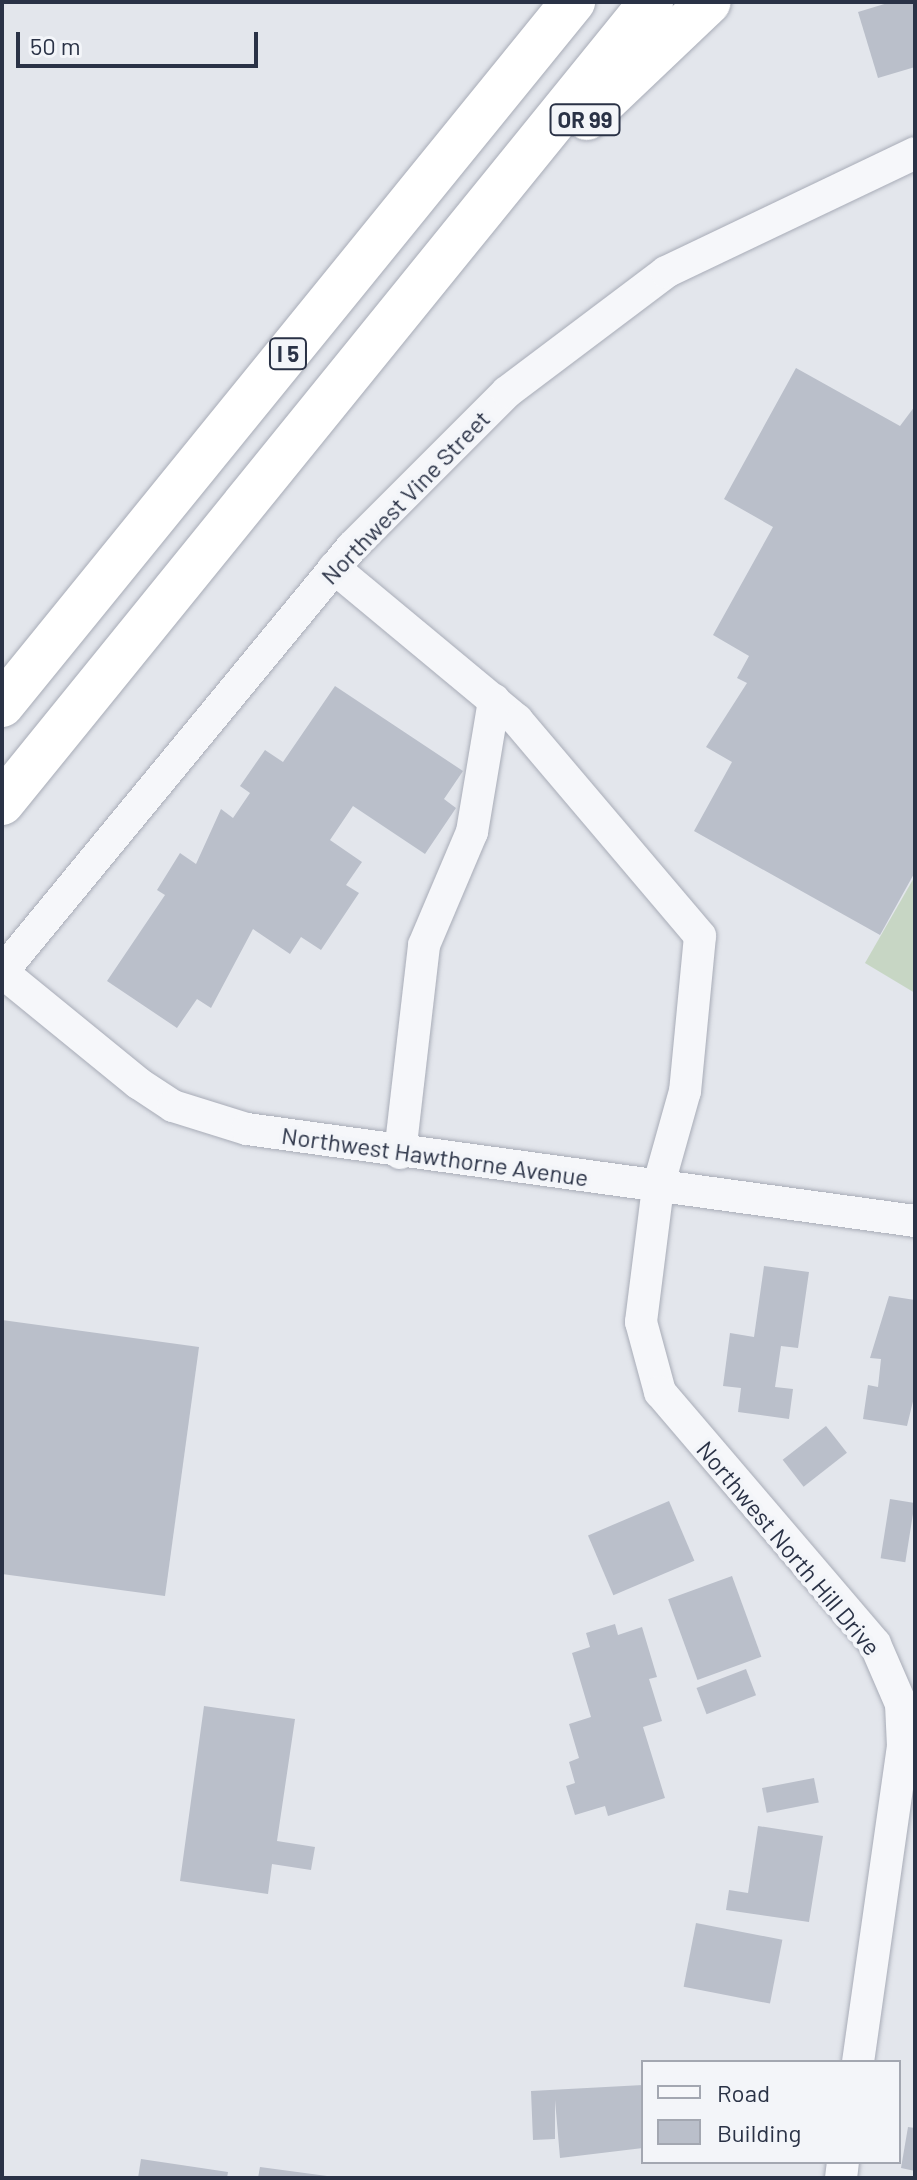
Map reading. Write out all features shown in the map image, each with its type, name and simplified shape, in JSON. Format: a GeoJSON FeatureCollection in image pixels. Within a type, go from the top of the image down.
{"type":"FeatureCollection","features":[{"type":"Feature","properties":{"kind":"highway","name":"I 5"},"geometry":{"type":"LineString","coordinates":[[2,705],[573,2]]}},
{"type":"Feature","properties":{"kind":"highway","name":"I 5"},"geometry":{"type":"LineString","coordinates":[[2,803],[651,2]]}},
{"type":"Feature","properties":{"kind":"highway","name":"OR 99"},"geometry":{"type":"LineString","coordinates":[[460,238],[709,2]]}},
{"type":"Feature","properties":{"kind":"street","name":"Northwest Vine Street"},"geometry":{"type":"LineString","coordinates":[[2,972],[334,568],[439,454],[593,321],[750,226],[915,153]]}},
{"type":"Feature","properties":{"kind":"street","name":"Northwest North Hill Drive"},"geometry":{"type":"LineString","coordinates":[[334,568],[494,700],[700,936],[685,1091],[658,1187],[641,1322],[660,1392],[875,1644],[901,1704],[903,1746],[858,2060]]}},
{"type":"Feature","properties":{"kind":"street"},"geometry":{"type":"LineString","coordinates":[[400,1153],[424,945],[472,832],[494,700]]}},
{"type":"Feature","properties":{"kind":"street","name":"Northwest Hawthorne Avenue"},"geometry":{"type":"LineString","coordinates":[[2,972],[173,1106],[247,1129],[400,1153],[915,1221]]}},
{"type":"Feature","properties":{"kind":"green space"},"geometry":{"type":"Polygon","coordinates":[[[915,876],[915,993],[865,963],[915,876]]]}},
{"type":"Feature","properties":{"kind":"building"},"geometry":{"type":"Polygon","coordinates":[[[891,2],[915,2],[915,67],[878,78],[858,12],[891,2]]]}},
{"type":"Feature","properties":{"kind":"building"},"geometry":{"type":"Polygon","coordinates":[[[796,368],[900,426],[915,406],[915,872],[880,935],[694,831],[732,762],[706,747],[747,683],[737,678],[749,656],[713,635],[773,527],[724,499],[796,368]]]}},
{"type":"Feature","properties":{"kind":"building"},"geometry":{"type":"Polygon","coordinates":[[[335,686],[463,771],[444,799],[456,808],[425,854],[353,806],[330,840],[362,862],[346,885],[359,893],[321,950],[301,937],[290,954],[253,929],[211,1008],[197,999],[177,1028],[107,981],[165,895],[157,890],[180,853],[196,864],[221,809],[233,818],[250,793],[240,786],[265,750],[283,762],[335,686]]]}},
{"type":"Feature","properties":{"kind":"building"},"geometry":{"type":"Polygon","coordinates":[[[764,1266],[809,1272],[798,1348],[781,1346],[775,1387],[793,1389],[789,1419],[738,1412],[741,1388],[723,1386],[730,1333],[754,1337],[764,1266]]]}},
{"type":"Feature","properties":{"kind":"building"},"geometry":{"type":"Polygon","coordinates":[[[889,1296],[915,1300],[915,1393],[907,1426],[863,1419],[868,1385],[878,1387],[881,1359],[870,1358],[889,1296]]]}},
{"type":"Feature","properties":{"kind":"building"},"geometry":{"type":"Polygon","coordinates":[[[2,1320],[199,1347],[165,1596],[2,1574],[2,1320]]]}},
{"type":"Feature","properties":{"kind":"building"},"geometry":{"type":"Polygon","coordinates":[[[826,1426],[847,1453],[804,1487],[783,1460],[826,1426]]]}},
{"type":"Feature","properties":{"kind":"building"},"geometry":{"type":"Polygon","coordinates":[[[890,1499],[915,1503],[905,1562],[881,1558],[890,1499]]]}},
{"type":"Feature","properties":{"kind":"building"},"geometry":{"type":"Polygon","coordinates":[[[669,1501],[694,1561],[613,1595],[588,1535],[669,1501]]]}},
{"type":"Feature","properties":{"kind":"building"},"geometry":{"type":"Polygon","coordinates":[[[732,1576],[761,1657],[698,1680],[668,1599],[732,1576]]]}},
{"type":"Feature","properties":{"kind":"building"},"geometry":{"type":"Polygon","coordinates":[[[615,1624],[618,1635],[642,1627],[657,1677],[649,1679],[662,1721],[643,1727],[665,1798],[608,1816],[605,1806],[575,1815],[566,1786],[575,1783],[569,1762],[579,1758],[569,1724],[591,1717],[572,1653],[590,1647],[586,1633],[615,1624]]]}},
{"type":"Feature","properties":{"kind":"building"},"geometry":{"type":"Polygon","coordinates":[[[746,1669],[756,1695],[707,1714],[697,1688],[746,1669]]]}},
{"type":"Feature","properties":{"kind":"building"},"geometry":{"type":"Polygon","coordinates":[[[204,1706],[295,1719],[277,1841],[315,1847],[311,1870],[272,1864],[268,1894],[180,1881],[204,1706]]]}},
{"type":"Feature","properties":{"kind":"building"},"geometry":{"type":"Polygon","coordinates":[[[814,1778],[819,1803],[767,1813],[762,1788],[814,1778]]]}},
{"type":"Feature","properties":{"kind":"building"},"geometry":{"type":"Polygon","coordinates":[[[758,1826],[823,1836],[809,1922],[726,1910],[729,1890],[748,1893],[758,1826]]]}},
{"type":"Feature","properties":{"kind":"building"},"geometry":{"type":"Polygon","coordinates":[[[696,1923],[782,1940],[770,2004],[684,1987],[696,1923]]]}},
{"type":"Feature","properties":{"kind":"building"},"geometry":{"type":"Polygon","coordinates":[[[641,2085],[641,2148],[560,2158],[555,2100],[555,2139],[533,2140],[531,2091],[641,2085]]]}},
{"type":"Feature","properties":{"kind":"building"},"geometry":{"type":"Polygon","coordinates":[[[908,2127],[915,2128],[915,2171],[901,2168],[908,2127]]]}},
{"type":"Feature","properties":{"kind":"building"},"geometry":{"type":"Polygon","coordinates":[[[141,2159],[228,2172],[227,2178],[138,2178],[141,2159]]]}},
{"type":"Feature","properties":{"kind":"building"},"geometry":{"type":"Polygon","coordinates":[[[260,2167],[327,2176],[327,2178],[258,2178],[260,2167]]]}}]}
